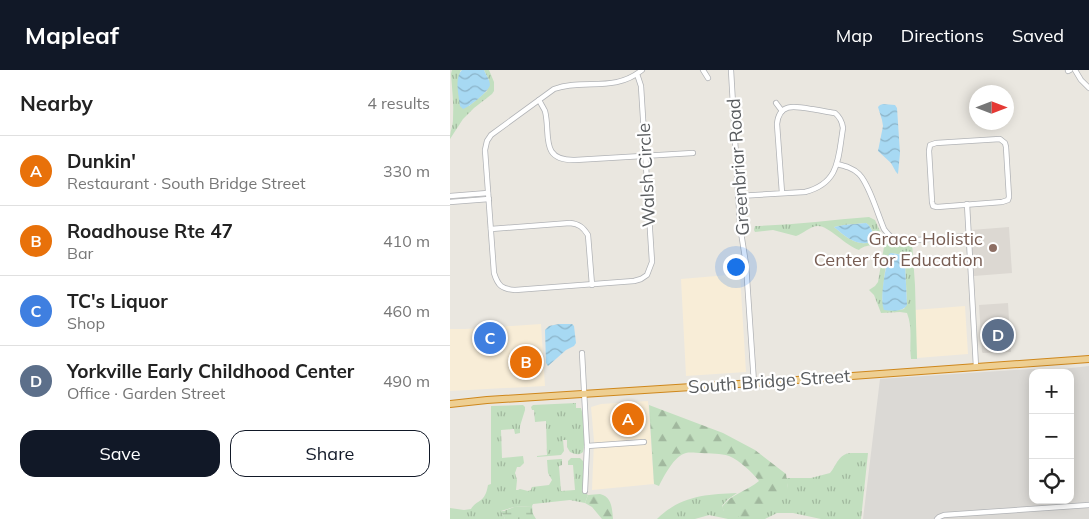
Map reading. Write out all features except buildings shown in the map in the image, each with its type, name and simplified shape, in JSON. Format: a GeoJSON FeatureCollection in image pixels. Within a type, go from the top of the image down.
{"type":"FeatureCollection","features":[{"type":"Feature","properties":{"kind":"highway","name":"South Bridge Street"},"geometry":{"type":"LineString","coordinates":[[450,404],[484,400],[1089,359]]}},
{"type":"Feature","properties":{"kind":"street"},"geometry":{"type":"LineString","coordinates":[[642,70],[618,83],[564,85],[554,89],[539,100],[546,116],[548,146],[553,158],[570,160],[693,153]]}},
{"type":"Feature","properties":{"kind":"street"},"geometry":{"type":"LineString","coordinates":[[703,70],[708,78]]}},
{"type":"Feature","properties":{"kind":"street","name":"Greenbriar Road"},"geometry":{"type":"LineString","coordinates":[[730,70],[740,226],[746,264],[754,383]]}},
{"type":"Feature","properties":{"kind":"street"},"geometry":{"type":"LineString","coordinates":[[1075,70],[1089,88]]}},
{"type":"Feature","properties":{"kind":"street","name":"Walsh Circle"},"geometry":{"type":"LineString","coordinates":[[539,100],[491,135],[485,150],[494,273],[499,288],[515,290],[634,282],[648,276],[652,262],[641,86],[637,74]]}},
{"type":"Feature","properties":{"kind":"street"},"geometry":{"type":"LineString","coordinates":[[776,103],[782,111]]}},
{"type":"Feature","properties":{"kind":"street"},"geometry":{"type":"LineString","coordinates":[[738,196],[782,194],[805,192],[819,187],[831,176],[837,164],[843,118],[834,113],[796,106],[788,107],[782,111],[777,124],[782,194]]}},
{"type":"Feature","properties":{"kind":"street"},"geometry":{"type":"LineString","coordinates":[[1000,139],[1005,143],[1006,147],[1008,200],[967,204],[933,206],[930,145],[1000,139]]}},
{"type":"Feature","properties":{"kind":"street"},"geometry":{"type":"LineString","coordinates":[[837,164],[851,169],[865,182],[884,229],[895,240],[968,236]]}},
{"type":"Feature","properties":{"kind":"street"},"geometry":{"type":"LineString","coordinates":[[450,196],[488,193]]}},
{"type":"Feature","properties":{"kind":"street"},"geometry":{"type":"LineString","coordinates":[[450,202],[489,199]]}},
{"type":"Feature","properties":{"kind":"street"},"geometry":{"type":"LineString","coordinates":[[967,204],[976,367]]}},
{"type":"Feature","properties":{"kind":"street"},"geometry":{"type":"LineString","coordinates":[[491,229],[570,223],[584,226],[588,235],[592,285]]}},
{"type":"Feature","properties":{"kind":"street"},"geometry":{"type":"LineString","coordinates":[[582,353],[587,446],[586,491]]}},
{"type":"Feature","properties":{"kind":"street"},"geometry":{"type":"LineString","coordinates":[[587,446],[644,442]]}},
{"type":"Feature","properties":{"kind":"street"},"geometry":{"type":"LineString","coordinates":[[938,518],[944,515],[1089,505]]}},
{"type":"Feature","properties":{"kind":"shaded area","name":"Grace Holistic Center for Education"},"geometry":{"type":"Polygon","coordinates":[[[1009,227],[1012,273],[974,276],[971,230],[1009,227]]]}},
{"type":"Feature","properties":{"kind":"shaded area"},"geometry":{"type":"Polygon","coordinates":[[[740,274],[746,372],[686,376],[681,279],[740,274]]]}},
{"type":"Feature","properties":{"kind":"shaded area"},"geometry":{"type":"Polygon","coordinates":[[[1008,303],[1011,352],[983,353],[979,305],[1008,303]]]}},
{"type":"Feature","properties":{"kind":"shaded area"},"geometry":{"type":"Polygon","coordinates":[[[965,306],[968,354],[917,358],[914,310],[965,306]]]}},
{"type":"Feature","properties":{"kind":"shaded area"},"geometry":{"type":"Polygon","coordinates":[[[541,324],[545,386],[450,391],[450,329],[541,324]]]}},
{"type":"Feature","properties":{"kind":"shaded area"},"geometry":{"type":"Polygon","coordinates":[[[1089,366],[1089,519],[863,519],[880,379],[1029,369],[1029,504],[1074,504],[1074,369],[1062,369],[1089,366]]]}},
{"type":"Feature","properties":{"kind":"shaded area"},"geometry":{"type":"Polygon","coordinates":[[[648,401],[654,484],[592,490],[594,441],[591,407],[601,404],[648,401]]]}},
{"type":"Feature","properties":{"kind":"green space"},"geometry":{"type":"Polygon","coordinates":[[[452,70],[462,70],[460,71],[469,106],[487,91],[489,80],[484,70],[489,70],[494,82],[494,91],[463,119],[450,139],[453,122],[452,70]]]}},
{"type":"Feature","properties":{"kind":"green space"},"geometry":{"type":"Polygon","coordinates":[[[869,217],[875,220],[883,238],[877,243],[859,250],[827,229],[818,226],[812,227],[796,236],[773,230],[755,232],[754,230],[755,226],[869,217]],[[868,224],[834,227],[853,241],[864,243],[875,240],[868,224]]]}},
{"type":"Feature","properties":{"kind":"green space"},"geometry":{"type":"Polygon","coordinates":[[[892,241],[912,242],[917,359],[911,359],[910,324],[907,313],[881,313],[874,295],[869,290],[878,282],[886,244],[892,241]],[[891,253],[885,271],[882,300],[899,310],[904,309],[907,304],[905,264],[902,256],[891,253]]]}},
{"type":"Feature","properties":{"kind":"green space"},"geometry":{"type":"Polygon","coordinates":[[[576,403],[576,408],[581,408],[583,419],[585,436],[583,452],[575,454],[570,452],[567,447],[567,440],[563,440],[564,451],[561,455],[537,457],[547,455],[546,421],[535,422],[534,410],[531,407],[533,405],[576,403]]]}},
{"type":"Feature","properties":{"kind":"green space"},"geometry":{"type":"Polygon","coordinates":[[[523,405],[525,410],[520,433],[515,434],[514,429],[501,430],[502,458],[523,456],[524,463],[517,467],[515,473],[517,480],[516,490],[528,491],[532,487],[549,485],[552,480],[548,473],[547,460],[562,459],[562,465],[559,466],[561,491],[575,490],[573,465],[568,465],[568,461],[571,458],[580,458],[583,461],[583,491],[588,495],[585,503],[570,500],[514,507],[501,511],[505,519],[450,519],[450,508],[471,509],[483,498],[488,485],[491,484],[491,406],[523,405]]]}},
{"type":"Feature","properties":{"kind":"green space"},"geometry":{"type":"Polygon","coordinates":[[[649,405],[723,433],[755,450],[786,474],[788,488],[784,498],[757,517],[747,519],[724,511],[722,507],[730,499],[759,481],[737,461],[729,456],[719,454],[686,453],[677,458],[659,486],[654,484],[649,405]]]}},
{"type":"Feature","properties":{"kind":"green space"},"geometry":{"type":"Polygon","coordinates":[[[868,453],[861,519],[821,519],[793,513],[777,513],[765,519],[728,519],[709,515],[695,519],[657,519],[675,505],[694,498],[715,494],[737,493],[722,506],[724,511],[788,488],[786,478],[811,478],[830,473],[843,455],[868,453]]]}},
{"type":"Feature","properties":{"kind":"green space"},"geometry":{"type":"Polygon","coordinates":[[[600,494],[609,500],[613,519],[602,519],[592,507],[585,503],[588,495],[600,494]]]}},
{"type":"Feature","properties":{"kind":"green space"},"geometry":{"type":"Polygon","coordinates":[[[532,506],[536,519],[505,519],[501,511],[514,507],[532,506]]]}},
{"type":"Feature","properties":{"kind":"water"},"geometry":{"type":"Polygon","coordinates":[[[462,70],[484,70],[490,85],[478,99],[463,109],[460,106],[458,87],[458,78],[462,70]]]}},
{"type":"Feature","properties":{"kind":"water"},"geometry":{"type":"Polygon","coordinates":[[[883,104],[895,105],[897,108],[900,153],[898,174],[891,163],[878,151],[883,126],[878,107],[883,104]]]}},
{"type":"Feature","properties":{"kind":"water"},"geometry":{"type":"Polygon","coordinates":[[[866,223],[872,230],[875,240],[864,243],[853,241],[834,227],[844,225],[866,223]]]}},
{"type":"Feature","properties":{"kind":"water"},"geometry":{"type":"Polygon","coordinates":[[[889,254],[902,255],[905,264],[907,305],[903,309],[890,311],[884,310],[882,298],[889,254]]]}},
{"type":"Feature","properties":{"kind":"water"},"geometry":{"type":"Polygon","coordinates":[[[572,324],[574,326],[576,343],[548,366],[546,363],[545,330],[549,326],[572,324]]]}},
{"type":"Feature","properties":{"kind":"place","name":"Grace Holistic Center for Education"},"geometry":{"type":"Point","coordinates":[993,248]}},
{"type":"Feature","properties":{"kind":"place","name":"Yorkville Early Childhood Center"},"geometry":{"type":"Point","coordinates":[998,335]}},
{"type":"Feature","properties":{"kind":"place","name":"TC's Liquor"},"geometry":{"type":"Point","coordinates":[490,338]}},
{"type":"Feature","properties":{"kind":"place","name":"Roadhouse Rte 47"},"geometry":{"type":"Point","coordinates":[526,362]}},
{"type":"Feature","properties":{"kind":"place","name":"Dunkin'"},"geometry":{"type":"Point","coordinates":[628,419]}}]}
